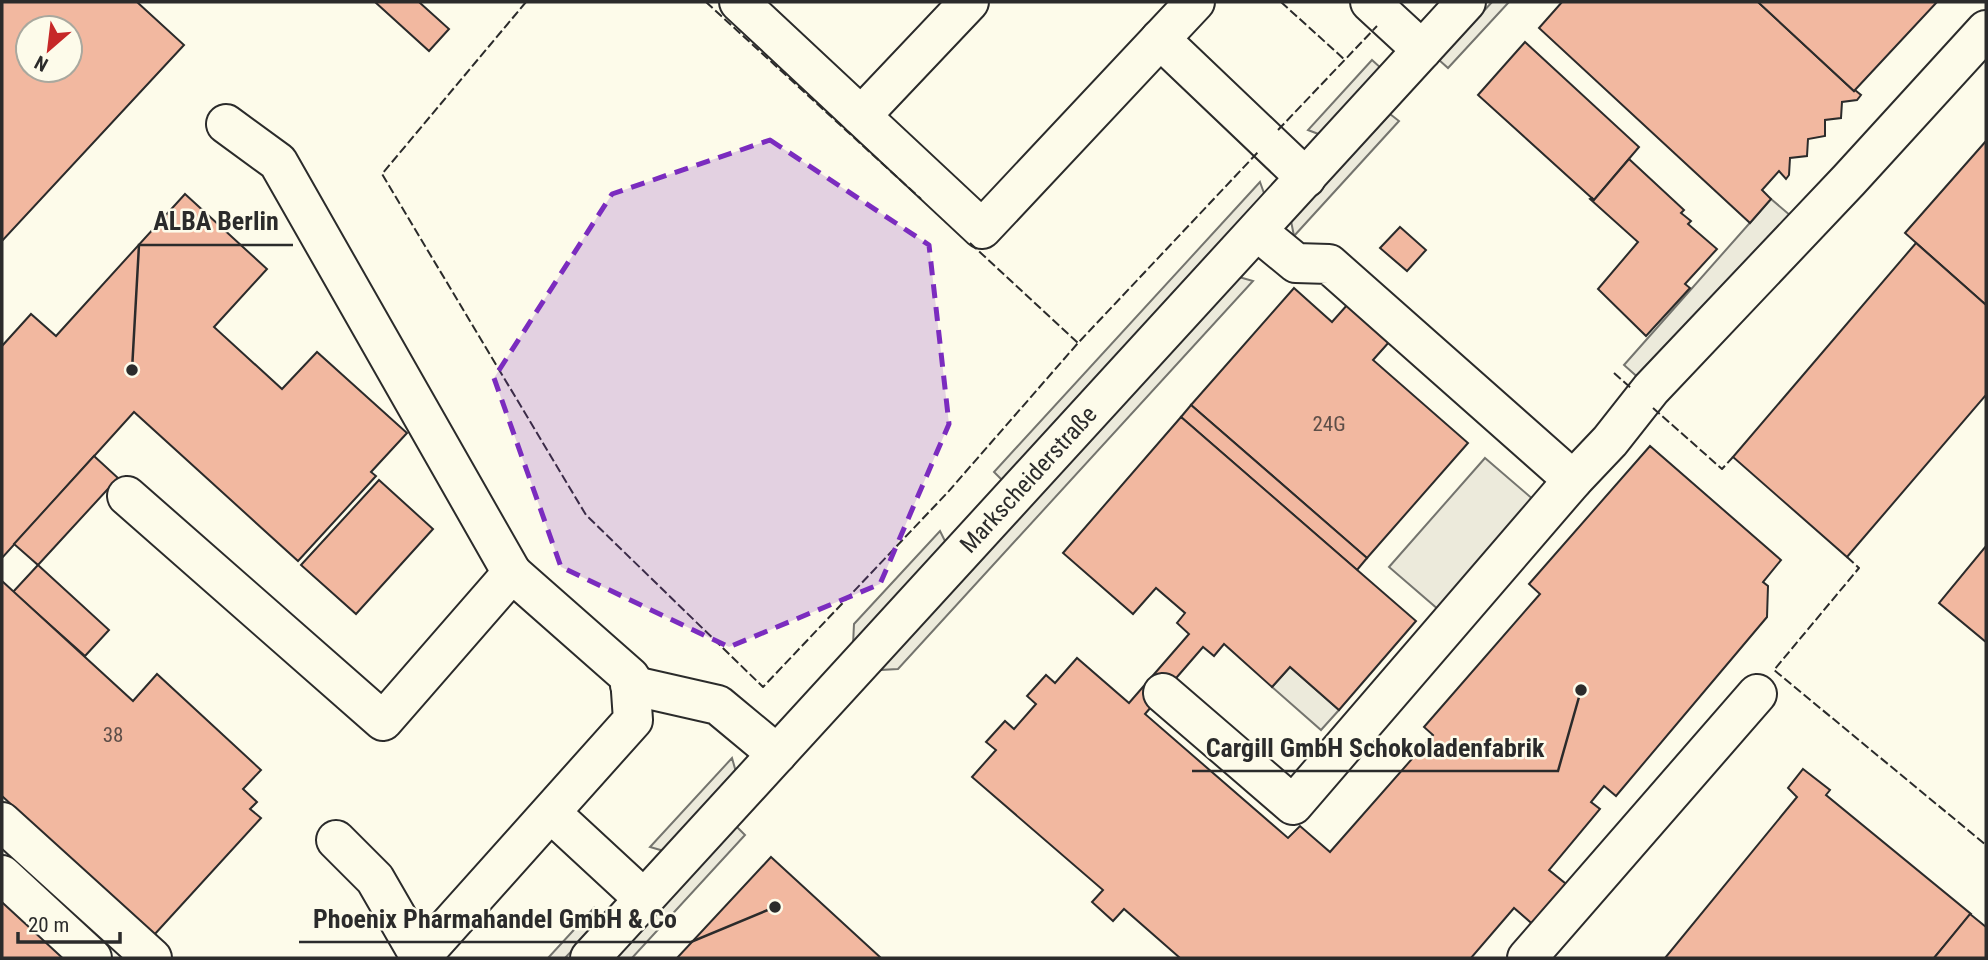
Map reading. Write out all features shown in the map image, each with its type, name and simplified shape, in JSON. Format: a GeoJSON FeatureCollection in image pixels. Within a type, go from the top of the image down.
{"type":"FeatureCollection","features":[{"type":"Feature","properties":{"kind":"street"},"geometry":{"type":"LineString","coordinates":[[739,2],[982,229],[1195,2]]}},
{"type":"Feature","properties":{"kind":"street"},"geometry":{"type":"LineString","coordinates":[[861,116],[969,2]]}},
{"type":"Feature","properties":{"kind":"street"},"geometry":{"type":"LineString","coordinates":[[1370,2],[1422,50]]}},
{"type":"Feature","properties":{"kind":"street","name":"Markscheiderstraße"},"geometry":{"type":"LineString","coordinates":[[590,958],[1466,2]]}},
{"type":"Feature","properties":{"kind":"street"},"geometry":{"type":"LineString","coordinates":[[1163,692],[1293,805],[1573,480],[1610,441],[1651,389],[1849,180],[1986,30]]}},
{"type":"Feature","properties":{"kind":"street"},"geometry":{"type":"LineString","coordinates":[[1160,39],[1306,178]]}},
{"type":"Feature","properties":{"kind":"street"},"geometry":{"type":"LineString","coordinates":[[226,124],[278,162],[512,573],[630,677],[633,720],[420,958],[375,878],[336,839]]}},
{"type":"Feature","properties":{"kind":"street"},"geometry":{"type":"LineString","coordinates":[[1257,231],[1296,263],[1329,264],[1573,480]]}},
{"type":"Feature","properties":{"kind":"street"},"geometry":{"type":"LineString","coordinates":[[127,496],[383,720],[512,573]]}},
{"type":"Feature","properties":{"kind":"street"},"geometry":{"type":"LineString","coordinates":[[630,685],[718,705],[777,754]]}},
{"type":"Feature","properties":{"kind":"street"},"geometry":{"type":"LineString","coordinates":[[1527,958],[1756,694]]}},
{"type":"Feature","properties":{"kind":"street"},"geometry":{"type":"LineString","coordinates":[[551,813],[645,899]]}},
{"type":"Feature","properties":{"kind":"street"},"geometry":{"type":"LineString","coordinates":[[2,822],[152,958]]}},
{"type":"Feature","properties":{"kind":"street"},"geometry":{"type":"LineString","coordinates":[[2,875],[92,958]]}},
{"type":"Feature","properties":{"kind":"highlighted area"},"geometry":{"type":"Polygon","coordinates":[[[770,140],[929,245],[949,424],[880,584],[729,647],[561,567],[494,378],[612,194],[770,140]]]}},
{"type":"Feature","properties":{"kind":"shaded area"},"geometry":{"type":"Polygon","coordinates":[[[1492,2],[1509,2],[1448,68],[1439,60],[1492,2]]]}},
{"type":"Feature","properties":{"kind":"shaded area"},"geometry":{"type":"Polygon","coordinates":[[[1372,60],[1382,69],[1321,135],[1308,130],[1372,60]]]}},
{"type":"Feature","properties":{"kind":"shaded area"},"geometry":{"type":"Polygon","coordinates":[[[1390,114],[1399,121],[1294,236],[1291,221],[1390,114]]]}},
{"type":"Feature","properties":{"kind":"shaded area"},"geometry":{"type":"Polygon","coordinates":[[[1260,182],[1265,196],[1003,481],[994,472],[1260,182]]]}},
{"type":"Feature","properties":{"kind":"shaded area"},"geometry":{"type":"Polygon","coordinates":[[[1771,199],[1804,227],[1651,389],[1624,365],[1771,199]]]}},
{"type":"Feature","properties":{"kind":"shaded area"},"geometry":{"type":"Polygon","coordinates":[[[1239,277],[1253,281],[898,669],[879,670],[1239,277]]]}},
{"type":"Feature","properties":{"kind":"shaded area"},"geometry":{"type":"Polygon","coordinates":[[[1485,458],[1535,501],[1439,610],[1389,567],[1485,458]]]}},
{"type":"Feature","properties":{"kind":"shaded area"},"geometry":{"type":"Polygon","coordinates":[[[940,531],[946,543],[853,645],[854,624],[940,531]]]}},
{"type":"Feature","properties":{"kind":"shaded area"},"geometry":{"type":"Polygon","coordinates":[[[1290,667],[1339,710],[1321,730],[1272,687],[1290,667]]]}},
{"type":"Feature","properties":{"kind":"shaded area"},"geometry":{"type":"Polygon","coordinates":[[[732,758],[736,772],[664,851],[650,847],[732,758]]]}},
{"type":"Feature","properties":{"kind":"shaded area"},"geometry":{"type":"Polygon","coordinates":[[[736,826],[745,835],[632,958],[614,958],[736,826]]]}},
{"type":"Feature","properties":{"kind":"shaded area"},"geometry":{"type":"Polygon","coordinates":[[[594,908],[599,922],[565,958],[548,958],[594,908]]]}},
{"type":"Feature","properties":{"kind":"building"},"geometry":{"type":"Polygon","coordinates":[[[2,2],[137,2],[184,45],[2,241],[2,2]]]}},
{"type":"Feature","properties":{"kind":"building"},"geometry":{"type":"Polygon","coordinates":[[[375,2],[419,2],[449,29],[429,51],[375,2]]]}},
{"type":"Feature","properties":{"kind":"building"},"geometry":{"type":"Polygon","coordinates":[[[1562,2],[1758,2],[1861,95],[1857,100],[1842,102],[1841,118],[1825,120],[1825,136],[1808,139],[1807,156],[1790,158],[1789,175],[1786,179],[1779,171],[1762,190],[1771,199],[1750,223],[1539,28],[1562,2]]]}},
{"type":"Feature","properties":{"kind":"building"},"geometry":{"type":"Polygon","coordinates":[[[1758,2],[1937,2],[1854,91],[1758,2]]]}},
{"type":"Feature","properties":{"kind":"building"},"geometry":{"type":"Polygon","coordinates":[[[1525,42],[1639,147],[1594,200],[1478,95],[1525,42]]]}},
{"type":"Feature","properties":{"kind":"building"},"geometry":{"type":"Polygon","coordinates":[[[1986,141],[1986,305],[1905,233],[1986,141]]]}},
{"type":"Feature","properties":{"kind":"building"},"geometry":{"type":"Polygon","coordinates":[[[1629,159],[1684,210],[1681,213],[1691,221],[1688,224],[1717,249],[1685,284],[1690,288],[1646,336],[1598,289],[1638,242],[1590,199],[1594,200],[1629,159]]]}},
{"type":"Feature","properties":{"kind":"building"},"geometry":{"type":"Polygon","coordinates":[[[185,194],[267,269],[214,327],[282,389],[317,352],[407,433],[371,472],[376,476],[298,561],[134,412],[2,558],[2,346],[31,314],[56,336],[185,194]]]}},
{"type":"Feature","properties":{"kind":"building"},"geometry":{"type":"Polygon","coordinates":[[[1400,227],[1426,250],[1407,271],[1380,248],[1400,227]]]}},
{"type":"Feature","properties":{"kind":"building"},"geometry":{"type":"Polygon","coordinates":[[[1916,243],[1986,305],[1986,395],[1847,557],[1733,457],[1916,243]]]}},
{"type":"Feature","properties":{"kind":"building"},"geometry":{"type":"Polygon","coordinates":[[[1294,288],[1332,322],[1348,304],[1390,341],[1373,360],[1468,443],[1367,558],[1191,405],[1294,288]]]}},
{"type":"Feature","properties":{"kind":"building"},"geometry":{"type":"Polygon","coordinates":[[[1191,405],[1367,558],[1357,570],[1181,417],[1191,405]]]}},
{"type":"Feature","properties":{"kind":"building"},"geometry":{"type":"Polygon","coordinates":[[[1181,417],[1416,621],[1339,710],[1290,667],[1272,687],[1224,644],[1214,656],[1203,647],[1145,714],[1288,838],[1300,826],[1330,852],[1433,735],[1424,727],[1540,594],[1529,584],[1650,446],[1781,560],[1763,582],[1768,586],[1767,617],[1616,796],[1604,786],[1591,802],[1600,809],[1549,870],[1571,888],[1537,928],[1514,908],[1471,958],[1180,958],[1124,909],[1113,921],[1092,902],[1103,890],[972,777],[996,750],[986,742],[1005,721],[1014,729],[1036,704],[1027,696],[1046,675],[1055,683],[1077,658],[1129,703],[1189,634],[1177,623],[1185,613],[1156,588],[1133,614],[1063,553],[1181,417]]]}},
{"type":"Feature","properties":{"kind":"building"},"geometry":{"type":"Polygon","coordinates":[[[94,456],[118,478],[38,565],[14,544],[94,456]]]}},
{"type":"Feature","properties":{"kind":"building"},"geometry":{"type":"Polygon","coordinates":[[[379,480],[433,529],[356,614],[301,565],[379,480]]]}},
{"type":"Feature","properties":{"kind":"building"},"geometry":{"type":"Polygon","coordinates":[[[1986,546],[1986,642],[1939,603],[1986,546]]]}},
{"type":"Feature","properties":{"kind":"building"},"geometry":{"type":"Polygon","coordinates":[[[38,565],[109,630],[85,656],[13,592],[38,565]]]}},
{"type":"Feature","properties":{"kind":"building"},"geometry":{"type":"Polygon","coordinates":[[[2,581],[133,701],[157,674],[261,770],[243,789],[257,802],[250,809],[261,818],[154,935],[2,796],[2,581]]]}},
{"type":"Feature","properties":{"kind":"building"},"geometry":{"type":"Polygon","coordinates":[[[1803,769],[1830,790],[1826,795],[1971,914],[1934,958],[1665,958],[1797,797],[1788,788],[1803,769]]]}},
{"type":"Feature","properties":{"kind":"building"},"geometry":{"type":"Polygon","coordinates":[[[771,857],[881,958],[677,958],[771,857]]]}},
{"type":"Feature","properties":{"kind":"building"},"geometry":{"type":"Polygon","coordinates":[[[2,893],[72,958],[2,958],[2,893]]]}},
{"type":"Feature","properties":{"kind":"building"},"geometry":{"type":"Polygon","coordinates":[[[1970,914],[1986,927],[1986,958],[1934,958],[1970,914]]]}},
{"type":"Feature","properties":{"kind":"fence"},"geometry":{"type":"LineString","coordinates":[[526,2],[382,174],[586,515],[763,687],[948,492],[1078,343],[1259,151]]}},
{"type":"Feature","properties":{"kind":"fence"},"geometry":{"type":"LineString","coordinates":[[706,2],[921,199]]}},
{"type":"Feature","properties":{"kind":"fence"},"geometry":{"type":"LineString","coordinates":[[1281,2],[1345,60]]}},
{"type":"Feature","properties":{"kind":"fence"},"geometry":{"type":"LineString","coordinates":[[1278,130],[1377,26]]}},
{"type":"Feature","properties":{"kind":"fence"},"geometry":{"type":"LineString","coordinates":[[970,243],[1078,343]]}},
{"type":"Feature","properties":{"kind":"fence"},"geometry":{"type":"LineString","coordinates":[[1614,373],[1632,389]]}},
{"type":"Feature","properties":{"kind":"fence"},"geometry":{"type":"LineString","coordinates":[[1653,408],[1722,469],[1733,457]]}},
{"type":"Feature","properties":{"kind":"fence"},"geometry":{"type":"LineString","coordinates":[[1847,557],[1859,568],[1774,670],[1986,845]]}},
{"type":"Feature","properties":{"kind":"place","name":"ALBA Berlin"},"geometry":{"type":"Point","coordinates":[132,370]}},
{"type":"Feature","properties":{"kind":"place","name":"Cargill GmbH Schokoladenfabrik"},"geometry":{"type":"Point","coordinates":[1581,690]}},
{"type":"Feature","properties":{"kind":"place","name":"Phoenix Pharmahandel GmbH & Co"},"geometry":{"type":"Point","coordinates":[775,907]}}]}
